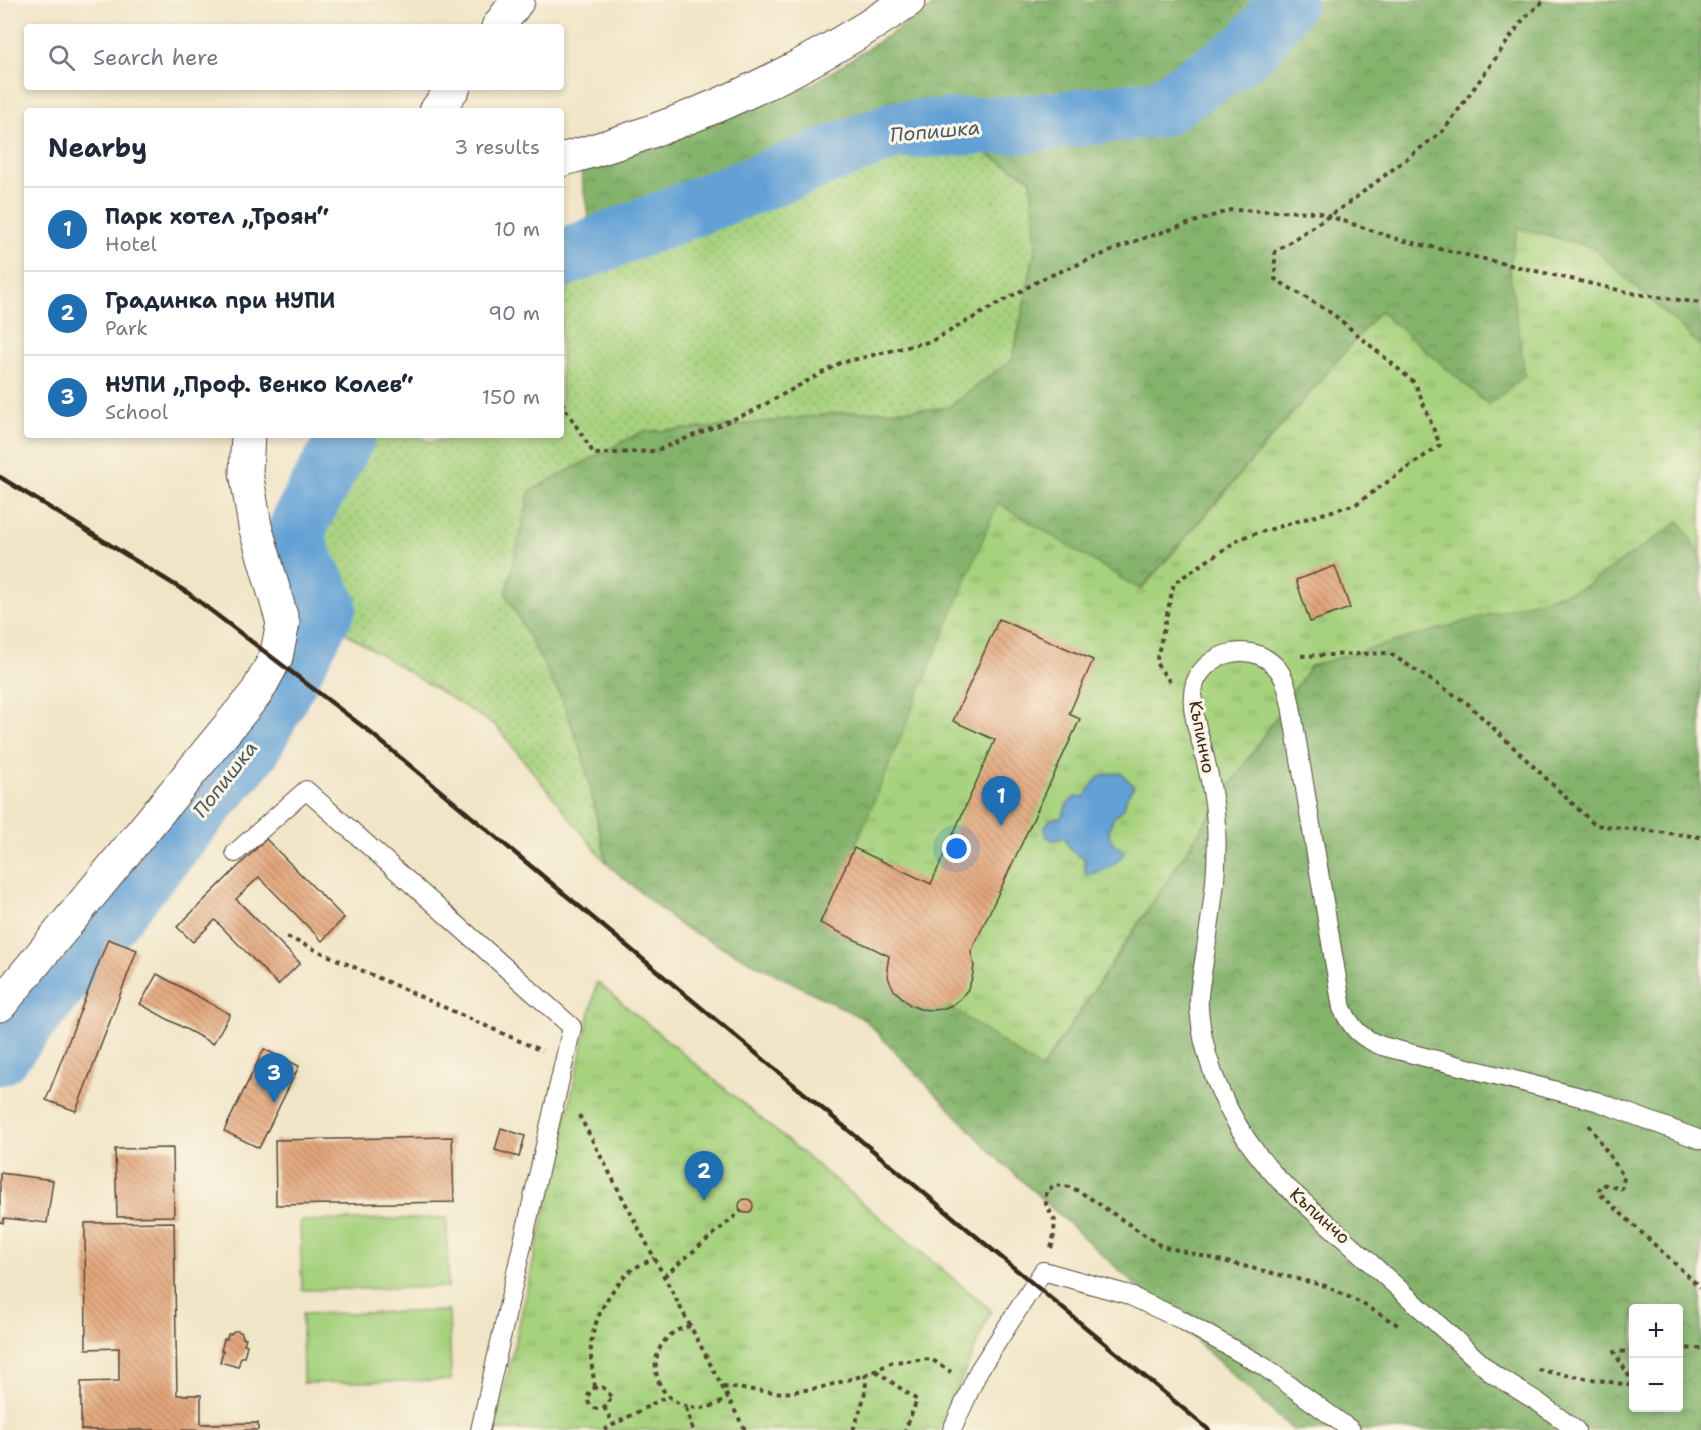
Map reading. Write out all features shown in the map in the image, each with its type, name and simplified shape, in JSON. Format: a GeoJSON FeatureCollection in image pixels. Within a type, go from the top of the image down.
{"type":"FeatureCollection","features":[{"type":"Feature","properties":{"kind":"street"},"geometry":{"type":"LineString","coordinates":[[500,24],[518,0]]}},
{"type":"Feature","properties":{"kind":"street"},"geometry":{"type":"LineString","coordinates":[[564,159],[632,139],[747,94],[870,27],[909,0]]}},
{"type":"Feature","properties":{"kind":"street"},"geometry":{"type":"LineString","coordinates":[[438,108],[452,90]]}},
{"type":"Feature","properties":{"kind":"street"},"geometry":{"type":"LineString","coordinates":[[0,1005],[256,692],[276,657],[284,623],[255,526],[246,472],[248,438]]}},
{"type":"Feature","properties":{"kind":"lane","name":"Къпинчо"},"geometry":{"type":"LineString","coordinates":[[1263,657],[1238,651],[1225,654],[1212,661],[1201,671],[1192,699],[1210,777],[1215,812],[1216,886],[1199,998],[1201,1027],[1215,1082],[1227,1109],[1253,1150],[1279,1180],[1493,1374],[1538,1402],[1576,1430]]}},
{"type":"Feature","properties":{"kind":"lane"},"geometry":{"type":"LineString","coordinates":[[1263,657],[1274,665],[1282,676],[1291,706],[1342,1008],[1348,1022],[1359,1034],[1382,1046],[1596,1101],[1701,1140]]}},
{"type":"Feature","properties":{"kind":"lane"},"geometry":{"type":"LineString","coordinates":[[235,853],[306,790],[573,1027],[480,1430]]}},
{"type":"Feature","properties":{"kind":"lane"},"geometry":{"type":"LineString","coordinates":[[952,1430],[979,1370],[1043,1271],[1126,1294],[1180,1319],[1263,1366],[1351,1430]]}},
{"type":"Feature","properties":{"kind":"path"},"geometry":{"type":"LineString","coordinates":[[1194,713],[1156,663],[1174,583],[1241,538],[1356,504],[1440,445],[1415,383],[1333,314],[1275,279],[1275,252],[1350,202],[1444,130],[1525,17],[1545,0]]}},
{"type":"Feature","properties":{"kind":"path"},"geometry":{"type":"LineString","coordinates":[[564,407],[594,454],[655,451],[751,412],[840,363],[932,341],[1042,279],[1137,240],[1231,210],[1317,212],[1397,239],[1636,294],[1701,303]]}},
{"type":"Feature","properties":{"kind":"path"},"geometry":{"type":"LineString","coordinates":[[1263,657],[1389,653],[1467,702],[1595,825],[1701,837]]}},
{"type":"Feature","properties":{"kind":"path"},"geometry":{"type":"LineString","coordinates":[[287,938],[565,1061]]}},
{"type":"Feature","properties":{"kind":"path"},"geometry":{"type":"LineString","coordinates":[[561,1080],[745,1430]]}},
{"type":"Feature","properties":{"kind":"path"},"geometry":{"type":"LineString","coordinates":[[1596,1101],[1586,1122],[1624,1177],[1622,1189],[1602,1184],[1598,1192],[1701,1288]]}},
{"type":"Feature","properties":{"kind":"path"},"geometry":{"type":"LineString","coordinates":[[1043,1271],[1053,1242],[1054,1221],[1046,1203],[1046,1192],[1054,1185],[1071,1187],[1161,1246],[1326,1286],[1361,1303],[1401,1327]]}},
{"type":"Feature","properties":{"kind":"path"},"geometry":{"type":"LineString","coordinates":[[663,1276],[741,1211]]}},
{"type":"Feature","properties":{"kind":"path"},"geometry":{"type":"LineString","coordinates":[[595,1387],[606,1389],[610,1399],[608,1405],[597,1409],[589,1402],[588,1396],[595,1387],[591,1364],[591,1345],[595,1326],[604,1305],[616,1286],[634,1269],[654,1258]]}},
{"type":"Feature","properties":{"kind":"path"},"geometry":{"type":"LineString","coordinates":[[690,1326],[680,1328],[664,1341],[656,1360],[657,1380],[667,1396],[686,1408],[707,1408],[725,1400],[728,1396]]}},
{"type":"Feature","properties":{"kind":"path"},"geometry":{"type":"LineString","coordinates":[[1683,1349],[1701,1348]]}},
{"type":"Feature","properties":{"kind":"path"},"geometry":{"type":"LineString","coordinates":[[1629,1351],[1614,1352],[1629,1377]]}},
{"type":"Feature","properties":{"kind":"path"},"geometry":{"type":"LineString","coordinates":[[723,1387],[784,1393],[819,1388],[865,1376],[893,1362],[931,1359],[972,1385]]}},
{"type":"Feature","properties":{"kind":"path"},"geometry":{"type":"LineString","coordinates":[[1532,1369],[1629,1384]]}},
{"type":"Feature","properties":{"kind":"path"},"geometry":{"type":"LineString","coordinates":[[876,1371],[917,1400],[905,1430]]}},
{"type":"Feature","properties":{"kind":"path"},"geometry":{"type":"LineString","coordinates":[[853,1430],[860,1411],[865,1376]]}},
{"type":"Feature","properties":{"kind":"path"},"geometry":{"type":"LineString","coordinates":[[604,1430],[667,1396]]}},
{"type":"Feature","properties":{"kind":"path"},"geometry":{"type":"LineString","coordinates":[[604,1407],[614,1425]]}},
{"type":"Feature","properties":{"kind":"path"},"geometry":{"type":"LineString","coordinates":[[686,1408],[693,1430]]}},
{"type":"Feature","properties":{"kind":"green space"},"geometry":{"type":"Polygon","coordinates":[[[943,0],[1701,0],[1701,346],[1592,247],[1509,267],[1526,375],[1489,405],[1380,311],[1140,590],[1042,1069],[1310,666],[1582,588],[1680,521],[1701,557],[1701,1430],[1293,1430],[994,1155],[864,1019],[681,926],[607,864],[583,755],[562,699],[506,594],[530,491],[641,432],[721,427],[840,413],[947,408],[1013,359],[1036,245],[1031,179],[980,150],[934,137],[593,247],[581,172],[813,84],[943,0]]]}},
{"type":"Feature","properties":{"kind":"green space"},"geometry":{"type":"Polygon","coordinates":[[[933,137],[980,150],[1031,179],[1036,245],[1013,359],[947,408],[840,413],[721,427],[641,432],[506,594],[562,699],[583,755],[607,864],[496,726],[302,606],[311,571],[315,512],[359,438],[423,438],[429,443],[452,438],[564,438],[564,296],[593,247],[933,137]]]}},
{"type":"Feature","properties":{"kind":"green space"},"geometry":{"type":"Polygon","coordinates":[[[1518,228],[1592,247],[1701,346],[1701,557],[1680,521],[1582,588],[1310,666],[1041,1069],[824,921],[998,503],[1141,590],[1380,311],[1489,405],[1525,375],[1509,267],[1518,228]]]}},
{"type":"Feature","properties":{"kind":"green space"},"geometry":{"type":"Polygon","coordinates":[[[244,710],[272,738],[0,1074],[0,1010],[244,710]]]}},
{"type":"Feature","properties":{"kind":"green space"},"geometry":{"type":"Polygon","coordinates":[[[597,982],[991,1310],[940,1430],[495,1430],[597,982]]]}},
{"type":"Feature","properties":{"kind":"green space"},"geometry":{"type":"Polygon","coordinates":[[[447,1218],[448,1287],[302,1290],[300,1221],[447,1218]]]}},
{"type":"Feature","properties":{"kind":"green space"},"geometry":{"type":"Polygon","coordinates":[[[449,1311],[451,1380],[303,1383],[302,1314],[449,1311]]]}},
{"type":"Feature","properties":{"kind":"water"},"geometry":{"type":"Polygon","coordinates":[[[1121,773],[1134,786],[1127,796],[1124,808],[1114,817],[1109,835],[1114,844],[1125,853],[1108,868],[1085,874],[1085,859],[1072,851],[1065,837],[1054,841],[1046,836],[1045,826],[1051,819],[1061,818],[1067,805],[1076,796],[1085,797],[1098,778],[1107,774],[1121,773]]]}},
{"type":"Feature","properties":{"kind":"building"},"geometry":{"type":"Polygon","coordinates":[[[1335,566],[1350,608],[1310,622],[1296,580],[1335,566]]]}},
{"type":"Feature","properties":{"kind":"building"},"geometry":{"type":"Polygon","coordinates":[[[999,619],[1093,660],[1069,714],[1080,719],[971,952],[974,966],[968,989],[952,1005],[942,1009],[920,1009],[910,1005],[894,990],[887,968],[889,956],[820,923],[854,848],[931,884],[995,740],[953,721],[999,619]]]}},
{"type":"Feature","properties":{"kind":"building"},"geometry":{"type":"Polygon","coordinates":[[[266,839],[344,918],[322,941],[259,877],[236,899],[300,963],[278,985],[215,920],[193,942],[177,927],[266,839]]]}},
{"type":"Feature","properties":{"kind":"building"},"geometry":{"type":"Polygon","coordinates":[[[108,939],[137,950],[76,1111],[46,1100],[108,939]]]}},
{"type":"Feature","properties":{"kind":"building"},"geometry":{"type":"Polygon","coordinates":[[[157,974],[230,1014],[213,1044],[140,1004],[157,974]]]}},
{"type":"Feature","properties":{"kind":"building"},"geometry":{"type":"Polygon","coordinates":[[[264,1049],[299,1066],[259,1148],[224,1131],[264,1049]]]}},
{"type":"Feature","properties":{"kind":"building"},"geometry":{"type":"Polygon","coordinates":[[[501,1128],[525,1136],[519,1157],[495,1150],[501,1128]]]}},
{"type":"Feature","properties":{"kind":"building"},"geometry":{"type":"Polygon","coordinates":[[[452,1137],[454,1202],[276,1205],[275,1140],[452,1137]]]}},
{"type":"Feature","properties":{"kind":"building"},"geometry":{"type":"Polygon","coordinates":[[[173,1148],[174,1216],[117,1217],[115,1149],[173,1148]]]}},
{"type":"Feature","properties":{"kind":"building"},"geometry":{"type":"Polygon","coordinates":[[[0,1173],[53,1180],[47,1223],[4,1218],[3,1223],[0,1222],[0,1173]]]}},
{"type":"Feature","properties":{"kind":"building"},"geometry":{"type":"Polygon","coordinates":[[[746,1199],[751,1201],[753,1206],[751,1211],[746,1213],[741,1211],[739,1206],[741,1201],[746,1199]]]}},
{"type":"Feature","properties":{"kind":"building"},"geometry":{"type":"Polygon","coordinates":[[[174,1222],[177,1395],[201,1395],[201,1424],[258,1423],[258,1430],[81,1430],[81,1382],[119,1381],[119,1348],[86,1349],[85,1223],[174,1222]]]}},
{"type":"Feature","properties":{"kind":"building"},"geometry":{"type":"Polygon","coordinates":[[[234,1331],[242,1333],[243,1338],[246,1338],[244,1344],[247,1345],[238,1367],[220,1362],[224,1339],[227,1339],[228,1334],[234,1331]]]}},
{"type":"Feature","properties":{"kind":"waterway","name":"Попишка"},"geometry":{"type":"LineString","coordinates":[[564,258],[895,130],[1024,124],[1160,108],[1251,48],[1288,0]]}},
{"type":"Feature","properties":{"kind":"waterway","name":"Попишка"},"geometry":{"type":"LineString","coordinates":[[0,1056],[252,748],[328,605],[305,562],[295,534],[345,438]]}},
{"type":"Feature","properties":{"kind":"railway"},"geometry":{"type":"LineString","coordinates":[[0,477],[188,593],[366,729],[1209,1430]]}},
{"type":"Feature","properties":{"kind":"place","name":"Парк хотел „Троян“"},"geometry":{"type":"Point","coordinates":[1001,826]}},
{"type":"Feature","properties":{"kind":"place","name":"НУПИ „Проф. Венко Колев“"},"geometry":{"type":"Point","coordinates":[274,1103]}},
{"type":"Feature","properties":{"kind":"place","name":"Градинка при НУПИ"},"geometry":{"type":"Point","coordinates":[704,1201]}}]}
